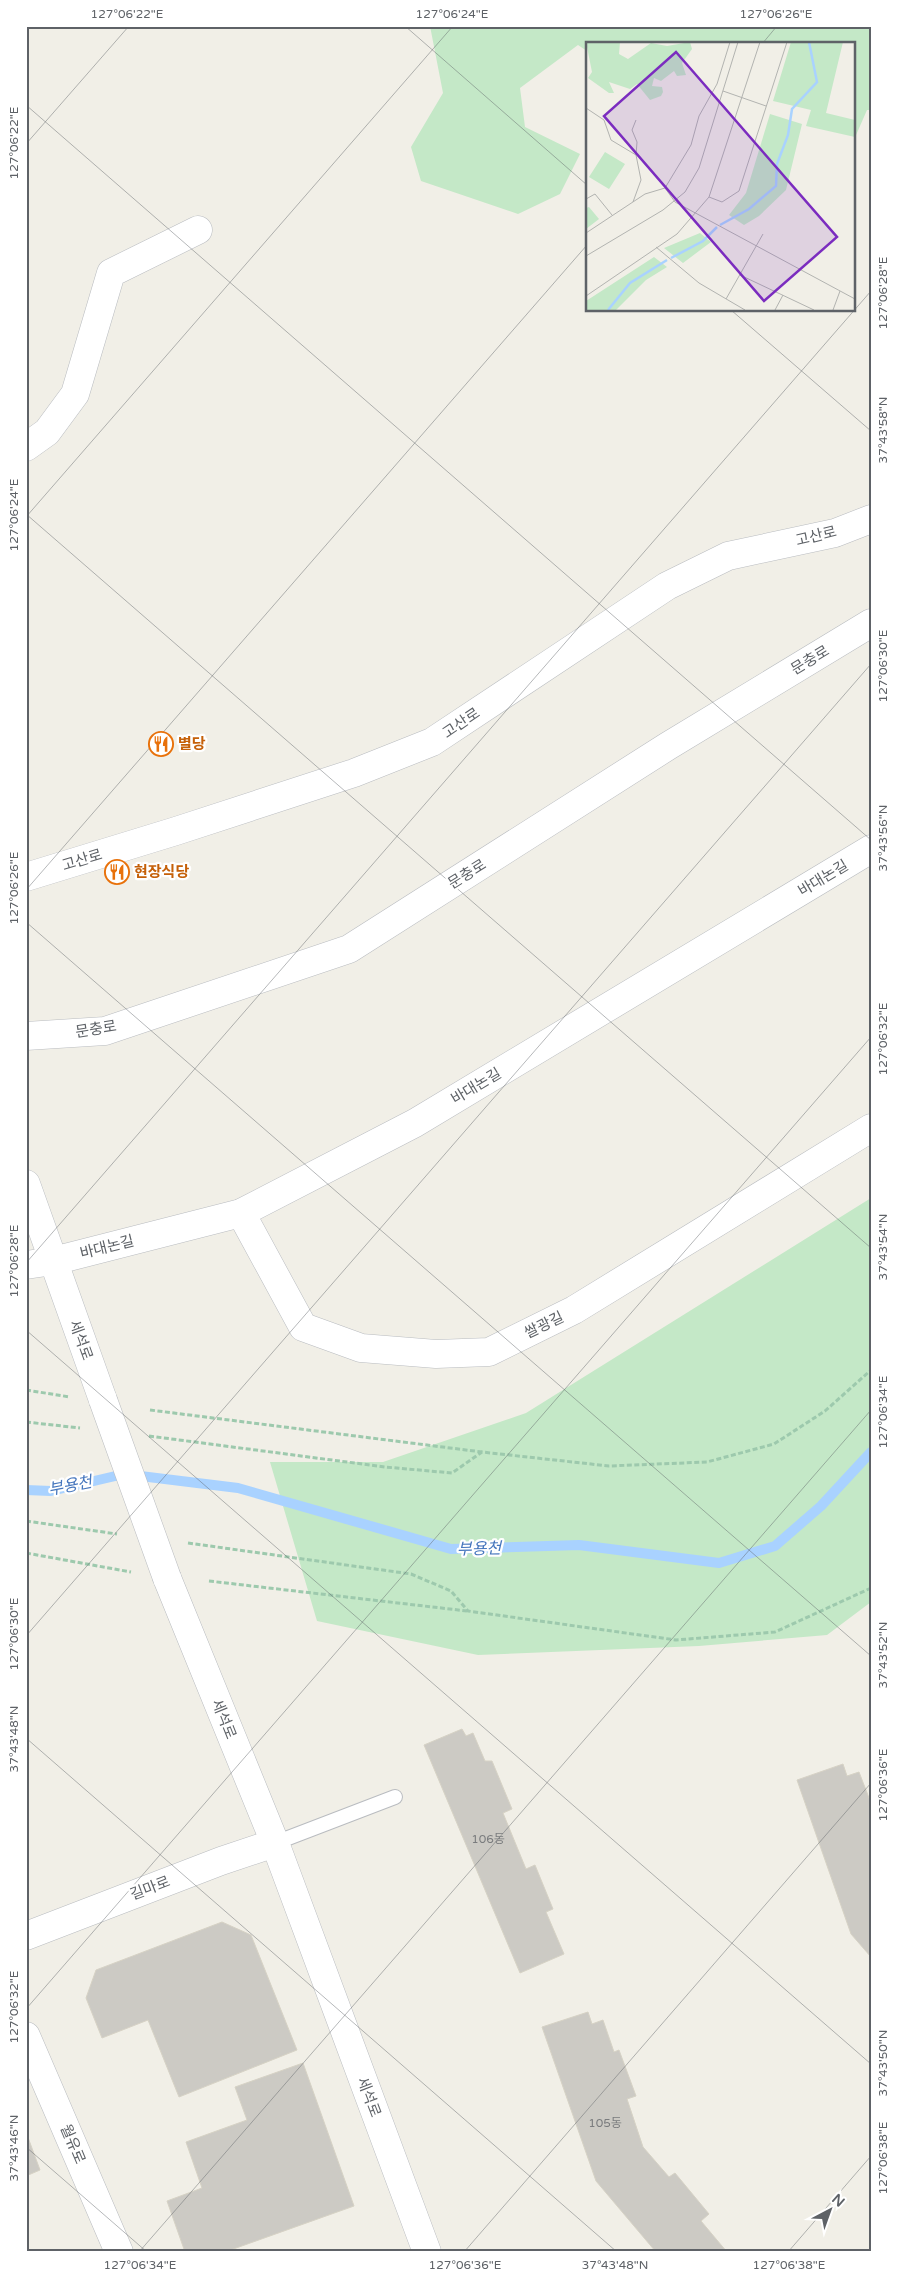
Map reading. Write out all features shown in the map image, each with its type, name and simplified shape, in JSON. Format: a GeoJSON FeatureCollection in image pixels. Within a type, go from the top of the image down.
{"type":"FeatureCollection","features":[{"type":"Feature","properties":{"kind":"street"},"geometry":{"type":"LineString","coordinates":[[26,447],[47,432],[75,394],[111,273],[198,230]]}},
{"type":"Feature","properties":{"kind":"street","name":"고산로"},"geometry":{"type":"LineString","coordinates":[[26,876],[176,831],[354,772],[432,742],[667,586],[728,556],[835,533],[871,519]]}},
{"type":"Feature","properties":{"kind":"street","name":"문충로"},"geometry":{"type":"LineString","coordinates":[[26,1036],[105,1030],[349,949],[668,746],[871,623]]}},
{"type":"Feature","properties":{"kind":"street","name":"바대논길"},"geometry":{"type":"LineString","coordinates":[[26,1265],[53,1261],[240,1213],[415,1122],[871,849]]}},
{"type":"Feature","properties":{"kind":"street","name":"쌀광길"},"geometry":{"type":"LineString","coordinates":[[240,1213],[304,1328],[361,1348],[436,1354],[490,1352],[574,1310],[871,1128]]}},
{"type":"Feature","properties":{"kind":"street","name":"세석로"},"geometry":{"type":"LineString","coordinates":[[26,1184],[167,1578],[275,1843],[427,2252]]}},
{"type":"Feature","properties":{"kind":"street","name":"길마로"},"geometry":{"type":"LineString","coordinates":[[26,1936],[221,1861],[275,1843]]}},
{"type":"Feature","properties":{"kind":"street","name":"월유로"},"geometry":{"type":"LineString","coordinates":[[26,2036],[120,2252]]}},
{"type":"Feature","properties":{"kind":"lane"},"geometry":{"type":"LineString","coordinates":[[275,1843],[396,1797]]}},
{"type":"Feature","properties":{"kind":"path"},"geometry":{"type":"LineString","coordinates":[[150,1410],[609,1466],[707,1462],[774,1444],[825,1411],[871,1370]]}},
{"type":"Feature","properties":{"kind":"path"},"geometry":{"type":"LineString","coordinates":[[26,1390],[74,1398]]}},
{"type":"Feature","properties":{"kind":"path"},"geometry":{"type":"LineString","coordinates":[[26,1422],[81,1428]]}},
{"type":"Feature","properties":{"kind":"path"},"geometry":{"type":"LineString","coordinates":[[139,1435],[385,1467],[452,1472],[482,1452]]}},
{"type":"Feature","properties":{"kind":"path"},"geometry":{"type":"LineString","coordinates":[[26,1521],[125,1535]]}},
{"type":"Feature","properties":{"kind":"path"},"geometry":{"type":"LineString","coordinates":[[184,1543],[411,1574],[451,1591],[468,1611]]}},
{"type":"Feature","properties":{"kind":"path"},"geometry":{"type":"LineString","coordinates":[[26,1553],[140,1573]]}},
{"type":"Feature","properties":{"kind":"path"},"geometry":{"type":"LineString","coordinates":[[209,1582],[468,1611],[676,1640],[775,1632],[871,1588]]}},
{"type":"Feature","properties":{"kind":"green space"},"geometry":{"type":"Polygon","coordinates":[[[430,26],[871,26],[871,110],[867,110],[854,140],[854,42],[586,42],[586,50],[578,45],[520,88],[525,127],[580,154],[560,194],[518,214],[421,181],[411,147],[443,93],[430,26]]]}},
{"type":"Feature","properties":{"kind":"green space"},"geometry":{"type":"Polygon","coordinates":[[[871,1198],[871,1602],[827,1635],[699,1646],[478,1655],[317,1621],[270,1462],[383,1462],[526,1413],[871,1198]]]}},
{"type":"Feature","properties":{"kind":"building"},"geometry":{"type":"Polygon","coordinates":[[[462,1729],[466,1736],[473,1733],[485,1761],[492,1761],[512,1809],[503,1813],[526,1869],[535,1865],[553,1909],[546,1912],[564,1954],[520,1973],[424,1745],[462,1729]]]}},
{"type":"Feature","properties":{"kind":"building"},"geometry":{"type":"Polygon","coordinates":[[[843,1764],[847,1776],[859,1772],[871,1803],[871,1957],[851,1934],[797,1780],[843,1764]]]}},
{"type":"Feature","properties":{"kind":"building"},"geometry":{"type":"Polygon","coordinates":[[[222,1922],[251,1935],[297,2050],[179,2097],[148,2020],[102,2038],[86,1998],[96,1970],[222,1922]]]}},
{"type":"Feature","properties":{"kind":"building"},"geometry":{"type":"Polygon","coordinates":[[[588,2012],[592,2024],[603,2020],[614,2052],[619,2050],[636,2096],[627,2099],[643,2147],[669,2177],[675,2173],[709,2214],[701,2221],[727,2252],[656,2252],[596,2181],[542,2027],[588,2012]]]}},
{"type":"Feature","properties":{"kind":"building"},"geometry":{"type":"Polygon","coordinates":[[[303,2063],[354,2206],[225,2252],[185,2252],[167,2201],[202,2188],[186,2142],[247,2120],[235,2087],[303,2063]]]}},
{"type":"Feature","properties":{"kind":"building"},"geometry":{"type":"Polygon","coordinates":[[[26,2132],[40,2170],[26,2176],[26,2132]]]}},
{"type":"Feature","properties":{"kind":"waterway","name":"부용천"},"geometry":{"type":"LineString","coordinates":[[26,1490],[51,1491],[124,1474],[238,1488],[451,1549],[579,1545],[719,1563],[775,1546],[821,1506],[871,1452]]}},
{"type":"Feature","properties":{"kind":"place","name":"별당"},"geometry":{"type":"Point","coordinates":[161,744]}},
{"type":"Feature","properties":{"kind":"place","name":"현장식당"},"geometry":{"type":"Point","coordinates":[117,872]}}]}
